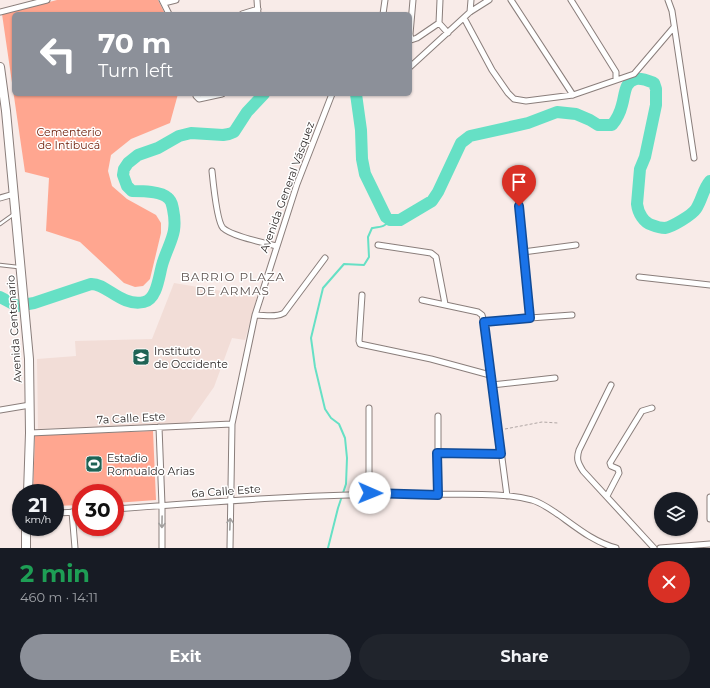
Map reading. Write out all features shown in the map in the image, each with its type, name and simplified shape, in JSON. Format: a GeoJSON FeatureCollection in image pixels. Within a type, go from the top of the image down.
{"type":"FeatureCollection","features":[{"type":"Feature","properties":{"kind":"main road","name":"Avenida Centenario"},"geometry":{"type":"LineString","coordinates":[[0,68],[16,213],[29,359],[30,433],[28,484]]}},
{"type":"Feature","properties":{"kind":"main road"},"geometry":{"type":"LineString","coordinates":[[26,536],[26,548]]}},
{"type":"Feature","properties":{"kind":"street"},"geometry":{"type":"LineString","coordinates":[[0,12],[47,0]]}},
{"type":"Feature","properties":{"kind":"street"},"geometry":{"type":"LineString","coordinates":[[168,12],[163,2],[176,0]]}},
{"type":"Feature","properties":{"kind":"street"},"geometry":{"type":"LineString","coordinates":[[257,0],[258,11]]}},
{"type":"Feature","properties":{"kind":"street"},"geometry":{"type":"LineString","coordinates":[[383,12],[385,0]]}},
{"type":"Feature","properties":{"kind":"street"},"geometry":{"type":"LineString","coordinates":[[412,12],[413,0]]}},
{"type":"Feature","properties":{"kind":"street"},"geometry":{"type":"LineString","coordinates":[[440,0],[439,24],[448,33]]}},
{"type":"Feature","properties":{"kind":"street"},"geometry":{"type":"LineString","coordinates":[[470,12],[471,0]]}},
{"type":"Feature","properties":{"kind":"street"},"geometry":{"type":"LineString","coordinates":[[412,65],[470,12],[489,0]]}},
{"type":"Feature","properties":{"kind":"street"},"geometry":{"type":"LineString","coordinates":[[511,0],[573,95]]}},
{"type":"Feature","properties":{"kind":"street"},"geometry":{"type":"LineString","coordinates":[[571,0],[616,72],[616,80]]}},
{"type":"Feature","properties":{"kind":"street"},"geometry":{"type":"LineString","coordinates":[[668,0],[672,11],[694,158]]}},
{"type":"Feature","properties":{"kind":"street"},"geometry":{"type":"LineString","coordinates":[[464,18],[492,70],[514,99],[526,101],[573,95],[634,74],[674,27]]}},
{"type":"Feature","properties":{"kind":"street"},"geometry":{"type":"LineString","coordinates":[[412,40],[439,24]]}},
{"type":"Feature","properties":{"kind":"street"},"geometry":{"type":"LineString","coordinates":[[196,96],[199,99],[213,96]]}},
{"type":"Feature","properties":{"kind":"street","name":"Avenida General Vásquez"},"geometry":{"type":"LineString","coordinates":[[230,548],[232,424],[255,315],[297,184],[331,96]]}},
{"type":"Feature","properties":{"kind":"street"},"geometry":{"type":"LineString","coordinates":[[212,171],[219,218],[223,228],[235,234],[276,246]]}},
{"type":"Feature","properties":{"kind":"street"},"geometry":{"type":"LineString","coordinates":[[518,191],[530,318]]}},
{"type":"Feature","properties":{"kind":"street"},"geometry":{"type":"LineString","coordinates":[[0,198],[14,194]]}},
{"type":"Feature","properties":{"kind":"street"},"geometry":{"type":"LineString","coordinates":[[378,244],[431,253],[436,257],[445,304]]}},
{"type":"Feature","properties":{"kind":"street"},"geometry":{"type":"LineString","coordinates":[[523,252],[576,245]]}},
{"type":"Feature","properties":{"kind":"street"},"geometry":{"type":"LineString","coordinates":[[255,315],[274,316],[280,315],[284,312],[325,258]]}},
{"type":"Feature","properties":{"kind":"street"},"geometry":{"type":"LineString","coordinates":[[639,277],[710,285]]}},
{"type":"Feature","properties":{"kind":"street"},"geometry":{"type":"LineString","coordinates":[[362,296],[360,344],[431,359],[490,375]]}},
{"type":"Feature","properties":{"kind":"street"},"geometry":{"type":"LineString","coordinates":[[422,300],[478,312],[482,315],[507,496]]}},
{"type":"Feature","properties":{"kind":"street"},"geometry":{"type":"LineString","coordinates":[[484,322],[572,315]]}},
{"type":"Feature","properties":{"kind":"street"},"geometry":{"type":"LineString","coordinates":[[492,385],[556,378]]}},
{"type":"Feature","properties":{"kind":"street"},"geometry":{"type":"LineString","coordinates":[[611,385],[579,450],[577,458],[578,463],[583,471],[654,548]]}},
{"type":"Feature","properties":{"kind":"street"},"geometry":{"type":"LineString","coordinates":[[0,410],[30,405]]}},
{"type":"Feature","properties":{"kind":"street"},"geometry":{"type":"LineString","coordinates":[[369,408],[370,493]]}},
{"type":"Feature","properties":{"kind":"street"},"geometry":{"type":"LineString","coordinates":[[607,496],[619,473],[618,469],[611,466],[610,463],[642,411],[652,408]]}},
{"type":"Feature","properties":{"kind":"street"},"geometry":{"type":"LineString","coordinates":[[438,416],[438,495]]}},
{"type":"Feature","properties":{"kind":"street","name":"7a Calle Este"},"geometry":{"type":"LineString","coordinates":[[30,433],[232,424]]}},
{"type":"Feature","properties":{"kind":"street"},"geometry":{"type":"LineString","coordinates":[[159,427],[162,548]]}},
{"type":"Feature","properties":{"kind":"street"},"geometry":{"type":"LineString","coordinates":[[437,453],[501,454]]}},
{"type":"Feature","properties":{"kind":"street","name":"6a Calle Este"},"geometry":{"type":"LineString","coordinates":[[124,508],[231,500],[370,493],[507,496],[533,500],[544,505],[603,545],[616,548]]}},
{"type":"Feature","properties":{"kind":"street"},"geometry":{"type":"LineString","coordinates":[[710,497],[710,519]]}},
{"type":"Feature","properties":{"kind":"street"},"geometry":{"type":"LineString","coordinates":[[64,512],[72,512]]}},
{"type":"Feature","properties":{"kind":"street"},"geometry":{"type":"LineString","coordinates":[[74,536],[75,548]]}},
{"type":"Feature","properties":{"kind":"street"},"geometry":{"type":"LineString","coordinates":[[660,548],[710,544]]}},
{"type":"Feature","properties":{"kind":"lane"},"geometry":{"type":"LineString","coordinates":[[0,224],[16,213]]}},
{"type":"Feature","properties":{"kind":"lane"},"geometry":{"type":"LineString","coordinates":[[0,265],[21,267]]}},
{"type":"Feature","properties":{"kind":"path"},"geometry":{"type":"LineString","coordinates":[[498,430],[542,422],[558,423]]}},
{"type":"Feature","properties":{"kind":"shaded area","name":"Instituto de Occidente"},"geometry":{"type":"Polygon","coordinates":[[[174,283],[257,297],[245,340],[232,338],[214,387],[190,421],[186,424],[38,429],[37,359],[76,356],[75,341],[152,339],[174,283]]]}},
{"type":"Feature","properties":{"kind":"green space","name":"Cementerio de Intibucá"},"geometry":{"type":"Polygon","coordinates":[[[57,0],[158,0],[164,12],[12,12],[12,83],[2,14],[57,0]]]}},
{"type":"Feature","properties":{"kind":"green space","name":"Cementerio de Intibucá"},"geometry":{"type":"Polygon","coordinates":[[[14,96],[177,96],[170,123],[131,139],[111,155],[108,171],[112,186],[127,199],[156,215],[161,223],[161,233],[150,279],[143,286],[135,287],[124,283],[80,242],[46,231],[49,178],[25,172],[14,96]]]}},
{"type":"Feature","properties":{"kind":"green space","name":"Estadio Romualdo Arias"},"geometry":{"type":"Polygon","coordinates":[[[153,431],[156,500],[124,502],[124,484],[72,484],[72,505],[64,506],[64,484],[33,484],[35,435],[153,431]]]}},
{"type":"Feature","properties":{"kind":"waterway"},"geometry":{"type":"LineString","coordinates":[[356,96],[361,130],[362,159],[365,174],[386,217],[390,220],[400,220],[432,201],[438,192],[461,143],[470,136],[528,123],[557,112],[576,114],[598,125],[612,125],[620,111],[627,86],[632,80],[636,79],[643,79],[654,83],[656,89],[656,105],[645,157],[640,169],[637,204],[642,217],[649,224],[660,228],[665,228],[677,223],[696,209],[710,181]]}},
{"type":"Feature","properties":{"kind":"waterway"},"geometry":{"type":"LineString","coordinates":[[0,297],[17,306],[34,303],[91,284],[102,287],[128,301],[136,303],[149,300],[155,291],[174,231],[175,225],[172,203],[168,198],[161,194],[132,191],[127,186],[123,175],[124,169],[128,163],[138,155],[158,148],[179,136],[191,133],[223,135],[234,132],[247,112],[262,96]]}},
{"type":"Feature","properties":{"kind":"waterway"},"geometry":{"type":"LineString","coordinates":[[328,548],[338,508],[346,484],[347,458],[345,438],[339,424],[331,418],[325,409],[315,367],[311,338],[323,288],[344,264],[364,265],[369,257],[368,237],[372,228],[385,225],[390,220]]}},
{"type":"Feature","properties":{"kind":"place","name":"Instituto de Occidente"},"geometry":{"type":"Point","coordinates":[141,357]}},
{"type":"Feature","properties":{"kind":"place","name":"Estadio Romualdo Arias"},"geometry":{"type":"Point","coordinates":[94,464]}},
{"type":"Feature","properties":{"kind":"district","name":"BARRIO PLAZA DE ARMAS"},"geometry":{"type":"Point","coordinates":[233,284]}},
{"type":"Feature","properties":{"kind":"route"},"geometry":{"type":"LineString","coordinates":[[370,493],[438,495],[437,453],[501,454],[484,322],[530,318],[519,206]]}}]}
